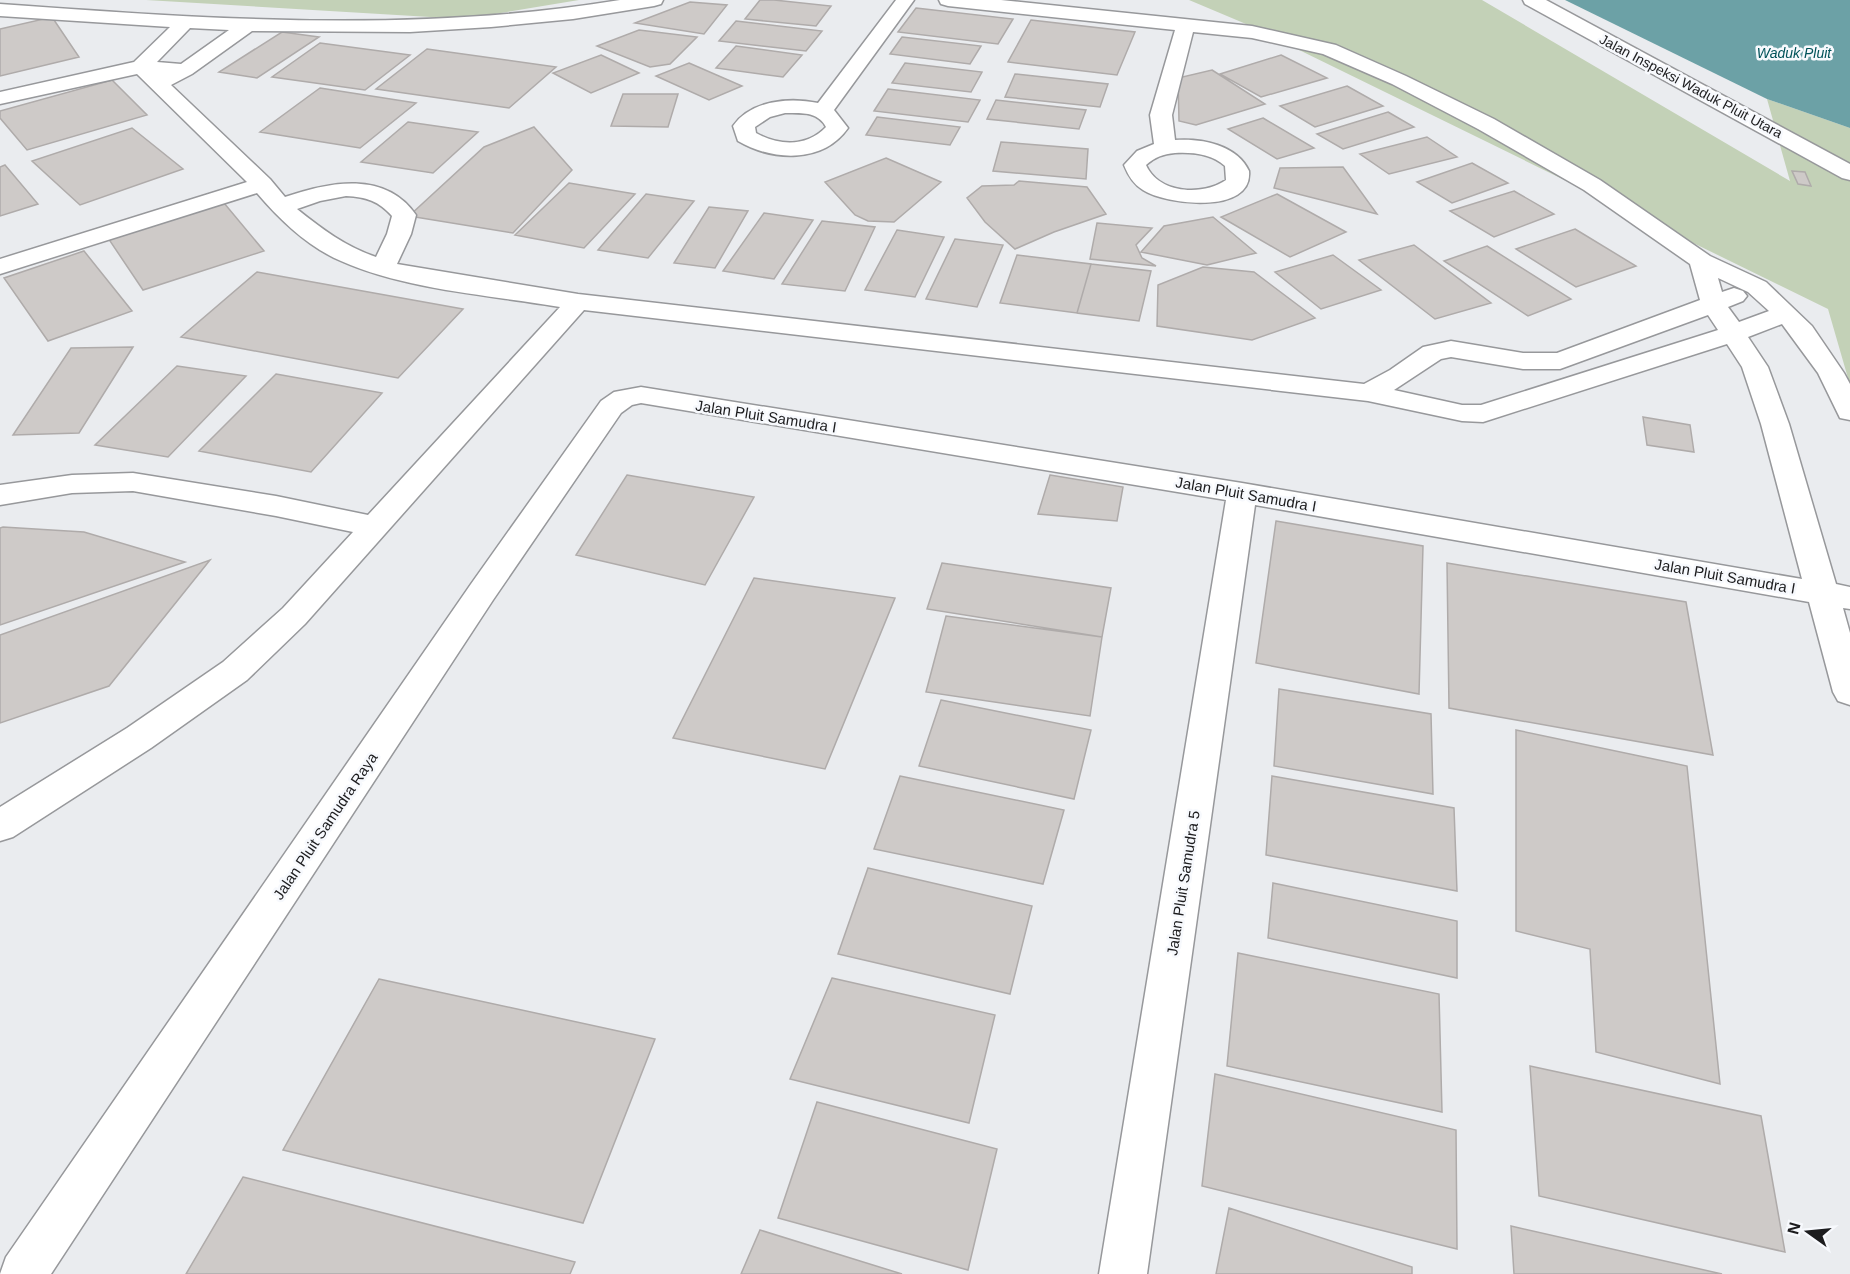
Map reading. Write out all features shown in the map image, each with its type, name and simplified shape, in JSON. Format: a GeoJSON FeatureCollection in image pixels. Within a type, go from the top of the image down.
{"type":"FeatureCollection","features":[{"type":"Feature","properties":{"kind":"street"},"geometry":{"type":"LineString","coordinates":[[0,10],[185,22],[368,28],[460,25],[544,18],[654,0]]}},
{"type":"Feature","properties":{"kind":"street"},"geometry":{"type":"LineString","coordinates":[[823,111],[905,0]]}},
{"type":"Feature","properties":{"kind":"street"},"geometry":{"type":"LineString","coordinates":[[948,0],[1186,24],[1298,40],[1361,61],[1486,124],[1592,185],[1701,261],[1757,287],[1803,332],[1831,373],[1850,412]]}},
{"type":"Feature","properties":{"kind":"street","name":"Jalan Inspeksi Waduk Pluit Utara"},"geometry":{"type":"LineString","coordinates":[[1532,0],[1850,173]]}},
{"type":"Feature","properties":{"kind":"street"},"geometry":{"type":"LineString","coordinates":[[150,75],[185,22]]}},
{"type":"Feature","properties":{"kind":"street"},"geometry":{"type":"LineString","coordinates":[[0,98],[185,70],[249,24]]}},
{"type":"Feature","properties":{"kind":"street"},"geometry":{"type":"LineString","coordinates":[[1165,147],[1161,115],[1186,24]]}},
{"type":"Feature","properties":{"kind":"street"},"geometry":{"type":"LineString","coordinates":[[150,75],[261,184],[281,207],[315,236],[349,256],[398,273],[578,302],[1368,393],[1462,412],[1483,414],[1734,333],[1786,313]]}},
{"type":"Feature","properties":{"kind":"street"},"geometry":{"type":"LineString","coordinates":[[0,267],[261,184]]}},
{"type":"Feature","properties":{"kind":"street"},"geometry":{"type":"LineString","coordinates":[[281,207],[314,194],[339,189],[371,192],[395,201],[404,214],[399,234],[383,268]]}},
{"type":"Feature","properties":{"kind":"street"},"geometry":{"type":"LineString","coordinates":[[1701,261],[1713,303],[1755,367],[1835,595],[1850,692]]}},
{"type":"Feature","properties":{"kind":"street"},"geometry":{"type":"LineString","coordinates":[[1368,393],[1400,376],[1432,353],[1451,349],[1523,361],[1560,362],[1757,287]]}},
{"type":"Feature","properties":{"kind":"street"},"geometry":{"type":"LineString","coordinates":[[0,826],[139,738],[235,671],[294,616],[578,302]]}},
{"type":"Feature","properties":{"kind":"street"},"geometry":{"type":"LineString","coordinates":[[1523,361],[1564,389]]}},
{"type":"Feature","properties":{"kind":"street","name":"Jalan Pluit Samudra I"},"geometry":{"type":"LineString","coordinates":[[641,395],[1242,493],[1835,595]]}},
{"type":"Feature","properties":{"kind":"street","name":"Jalan Pluit Samudra Raya"},"geometry":{"type":"LineString","coordinates":[[23,1274],[604,416],[616,402],[641,395]]}},
{"type":"Feature","properties":{"kind":"street"},"geometry":{"type":"LineString","coordinates":[[0,495],[72,484],[133,482],[276,506],[374,526]]}},
{"type":"Feature","properties":{"kind":"street","name":"Jalan Pluit Samudra 5"},"geometry":{"type":"LineString","coordinates":[[1123,1274],[1242,493]]}},
{"type":"Feature","properties":{"kind":"green space"},"geometry":{"type":"Polygon","coordinates":[[[146,0],[579,0],[464,19],[146,0]]]}},
{"type":"Feature","properties":{"kind":"green space"},"geometry":{"type":"Polygon","coordinates":[[[1189,0],[1482,0],[1790,181],[1767,99],[1850,128],[1850,385],[1828,309],[1246,24],[1189,0]]]}},
{"type":"Feature","properties":{"kind":"water","name":"Waduk Pluit"},"geometry":{"type":"Polygon","coordinates":[[[1565,0],[1850,0],[1850,128],[1767,99],[1565,0]]]}},
{"type":"Feature","properties":{"kind":"building"},"geometry":{"type":"Polygon","coordinates":[[[760,0],[831,6],[816,26],[745,19],[760,0]]]}},
{"type":"Feature","properties":{"kind":"building"},"geometry":{"type":"Polygon","coordinates":[[[690,2],[727,5],[704,34],[635,23],[690,2]]]}},
{"type":"Feature","properties":{"kind":"building"},"geometry":{"type":"Polygon","coordinates":[[[916,8],[1013,19],[998,44],[898,32],[916,8]]]}},
{"type":"Feature","properties":{"kind":"building"},"geometry":{"type":"Polygon","coordinates":[[[52,17],[79,57],[0,76],[0,29],[52,17]]]}},
{"type":"Feature","properties":{"kind":"building"},"geometry":{"type":"Polygon","coordinates":[[[1031,20],[1135,32],[1117,75],[1008,62],[1031,20]]]}},
{"type":"Feature","properties":{"kind":"building"},"geometry":{"type":"Polygon","coordinates":[[[736,21],[822,31],[806,51],[719,41],[736,21]]]}},
{"type":"Feature","properties":{"kind":"building"},"geometry":{"type":"Polygon","coordinates":[[[639,30],[697,37],[670,64],[650,67],[597,46],[639,30]]]}},
{"type":"Feature","properties":{"kind":"building"},"geometry":{"type":"Polygon","coordinates":[[[282,32],[319,37],[257,78],[219,72],[282,32]]]}},
{"type":"Feature","properties":{"kind":"building"},"geometry":{"type":"Polygon","coordinates":[[[902,37],[981,46],[970,64],[890,54],[902,37]]]}},
{"type":"Feature","properties":{"kind":"building"},"geometry":{"type":"Polygon","coordinates":[[[320,43],[410,55],[365,90],[272,77],[320,43]]]}},
{"type":"Feature","properties":{"kind":"building"},"geometry":{"type":"Polygon","coordinates":[[[736,46],[802,55],[783,77],[716,68],[736,46]]]}},
{"type":"Feature","properties":{"kind":"building"},"geometry":{"type":"Polygon","coordinates":[[[427,49],[556,67],[509,108],[376,89],[427,49]]]}},
{"type":"Feature","properties":{"kind":"building"},"geometry":{"type":"Polygon","coordinates":[[[601,55],[639,73],[591,93],[553,73],[601,55]]]}},
{"type":"Feature","properties":{"kind":"building"},"geometry":{"type":"Polygon","coordinates":[[[1281,55],[1327,78],[1261,97],[1220,74],[1281,55]]]}},
{"type":"Feature","properties":{"kind":"building"},"geometry":{"type":"Polygon","coordinates":[[[689,63],[742,86],[709,100],[656,76],[689,63]]]}},
{"type":"Feature","properties":{"kind":"building"},"geometry":{"type":"Polygon","coordinates":[[[905,63],[982,72],[971,92],[892,83],[905,63]]]}},
{"type":"Feature","properties":{"kind":"building"},"geometry":{"type":"Polygon","coordinates":[[[1212,70],[1265,104],[1196,125],[1179,121],[1178,78],[1212,70]]]}},
{"type":"Feature","properties":{"kind":"building"},"geometry":{"type":"Polygon","coordinates":[[[1015,74],[1108,84],[1100,107],[1005,97],[1015,74]]]}},
{"type":"Feature","properties":{"kind":"building"},"geometry":{"type":"Polygon","coordinates":[[[112,80],[147,115],[27,150],[0,118],[0,111],[112,80]]]}},
{"type":"Feature","properties":{"kind":"building"},"geometry":{"type":"Polygon","coordinates":[[[1347,86],[1383,106],[1315,127],[1280,106],[1347,86]]]}},
{"type":"Feature","properties":{"kind":"building"},"geometry":{"type":"Polygon","coordinates":[[[320,88],[416,103],[360,148],[260,132],[320,88]]]}},
{"type":"Feature","properties":{"kind":"building"},"geometry":{"type":"Polygon","coordinates":[[[888,89],[980,100],[968,122],[874,111],[888,89]]]}},
{"type":"Feature","properties":{"kind":"building"},"geometry":{"type":"Polygon","coordinates":[[[623,94],[678,94],[668,127],[611,126],[623,94]]]}},
{"type":"Feature","properties":{"kind":"building"},"geometry":{"type":"Polygon","coordinates":[[[996,100],[1086,110],[1079,129],[987,119],[996,100]]]}},
{"type":"Feature","properties":{"kind":"building"},"geometry":{"type":"Polygon","coordinates":[[[1388,112],[1414,127],[1343,149],[1317,134],[1388,112]]]}},
{"type":"Feature","properties":{"kind":"building"},"geometry":{"type":"Polygon","coordinates":[[[877,117],[960,127],[950,145],[866,135],[877,117]]]}},
{"type":"Feature","properties":{"kind":"building"},"geometry":{"type":"Polygon","coordinates":[[[1263,118],[1314,148],[1277,159],[1228,129],[1263,118]]]}},
{"type":"Feature","properties":{"kind":"building"},"geometry":{"type":"Polygon","coordinates":[[[408,122],[478,132],[433,173],[361,162],[408,122]]]}},
{"type":"Feature","properties":{"kind":"building"},"geometry":{"type":"Polygon","coordinates":[[[534,127],[572,170],[513,233],[409,216],[484,147],[534,127]]]}},
{"type":"Feature","properties":{"kind":"building"},"geometry":{"type":"Polygon","coordinates":[[[132,128],[183,169],[80,205],[32,161],[132,128]]]}},
{"type":"Feature","properties":{"kind":"building"},"geometry":{"type":"Polygon","coordinates":[[[1427,137],[1457,157],[1389,174],[1360,154],[1427,137]]]}},
{"type":"Feature","properties":{"kind":"building"},"geometry":{"type":"Polygon","coordinates":[[[1001,142],[1088,149],[1086,179],[993,171],[1001,142]]]}},
{"type":"Feature","properties":{"kind":"building"},"geometry":{"type":"Polygon","coordinates":[[[886,158],[941,182],[894,222],[868,221],[855,215],[825,182],[886,158]]]}},
{"type":"Feature","properties":{"kind":"building"},"geometry":{"type":"Polygon","coordinates":[[[1472,163],[1508,183],[1452,203],[1417,182],[1472,163]]]}},
{"type":"Feature","properties":{"kind":"building"},"geometry":{"type":"Polygon","coordinates":[[[5,165],[38,204],[0,216],[0,167],[5,165]]]}},
{"type":"Feature","properties":{"kind":"building"},"geometry":{"type":"Polygon","coordinates":[[[1343,167],[1377,214],[1274,188],[1280,168],[1343,167]]]}},
{"type":"Feature","properties":{"kind":"building"},"geometry":{"type":"Polygon","coordinates":[[[1792,171],[1805,172],[1811,186],[1798,184],[1792,171]]]}},
{"type":"Feature","properties":{"kind":"building"},"geometry":{"type":"Polygon","coordinates":[[[1019,181],[1087,187],[1106,214],[1054,232],[1015,249],[985,222],[967,198],[982,186],[1014,185],[1019,181]]]}},
{"type":"Feature","properties":{"kind":"building"},"geometry":{"type":"Polygon","coordinates":[[[569,183],[635,194],[584,248],[515,235],[569,183]]]}},
{"type":"Feature","properties":{"kind":"building"},"geometry":{"type":"Polygon","coordinates":[[[1514,191],[1554,214],[1494,237],[1450,211],[1514,191]]]}},
{"type":"Feature","properties":{"kind":"building"},"geometry":{"type":"Polygon","coordinates":[[[646,194],[694,201],[648,258],[598,250],[646,194]]]}},
{"type":"Feature","properties":{"kind":"building"},"geometry":{"type":"Polygon","coordinates":[[[1277,194],[1346,232],[1290,257],[1221,217],[1277,194]]]}},
{"type":"Feature","properties":{"kind":"building"},"geometry":{"type":"Polygon","coordinates":[[[224,203],[264,251],[143,290],[108,238],[224,203]]]}},
{"type":"Feature","properties":{"kind":"building"},"geometry":{"type":"Polygon","coordinates":[[[709,207],[748,211],[715,268],[674,263],[709,207]]]}},
{"type":"Feature","properties":{"kind":"building"},"geometry":{"type":"Polygon","coordinates":[[[764,213],[813,220],[774,279],[723,271],[764,213]]]}},
{"type":"Feature","properties":{"kind":"building"},"geometry":{"type":"Polygon","coordinates":[[[1213,217],[1256,253],[1207,265],[1141,252],[1164,226],[1213,217]]]}},
{"type":"Feature","properties":{"kind":"building"},"geometry":{"type":"Polygon","coordinates":[[[822,221],[875,227],[845,291],[782,284],[822,221]]]}},
{"type":"Feature","properties":{"kind":"building"},"geometry":{"type":"Polygon","coordinates":[[[1097,223],[1152,228],[1136,245],[1142,258],[1156,266],[1090,259],[1097,223]]]}},
{"type":"Feature","properties":{"kind":"building"},"geometry":{"type":"Polygon","coordinates":[[[1575,229],[1636,266],[1576,287],[1516,249],[1575,229]]]}},
{"type":"Feature","properties":{"kind":"building"},"geometry":{"type":"Polygon","coordinates":[[[897,230],[944,237],[915,297],[865,290],[897,230]]]}},
{"type":"Feature","properties":{"kind":"building"},"geometry":{"type":"Polygon","coordinates":[[[955,239],[1003,245],[977,307],[926,299],[955,239]]]}},
{"type":"Feature","properties":{"kind":"building"},"geometry":{"type":"Polygon","coordinates":[[[1414,245],[1491,303],[1435,319],[1359,260],[1414,245]]]}},
{"type":"Feature","properties":{"kind":"building"},"geometry":{"type":"Polygon","coordinates":[[[1487,246],[1571,299],[1528,316],[1444,261],[1487,246]]]}},
{"type":"Feature","properties":{"kind":"building"},"geometry":{"type":"Polygon","coordinates":[[[84,251],[132,311],[48,341],[4,278],[84,251]]]}},
{"type":"Feature","properties":{"kind":"building"},"geometry":{"type":"Polygon","coordinates":[[[1017,255],[1091,264],[1077,313],[1000,303],[1017,255]]]}},
{"type":"Feature","properties":{"kind":"building"},"geometry":{"type":"Polygon","coordinates":[[[1333,255],[1381,290],[1321,309],[1275,272],[1333,255]]]}},
{"type":"Feature","properties":{"kind":"building"},"geometry":{"type":"Polygon","coordinates":[[[1091,264],[1151,271],[1139,321],[1077,313],[1091,264]]]}},
{"type":"Feature","properties":{"kind":"building"},"geometry":{"type":"Polygon","coordinates":[[[1203,267],[1254,272],[1315,318],[1252,340],[1157,326],[1158,285],[1203,267]]]}},
{"type":"Feature","properties":{"kind":"building"},"geometry":{"type":"Polygon","coordinates":[[[257,272],[463,309],[398,378],[181,337],[257,272]]]}},
{"type":"Feature","properties":{"kind":"building"},"geometry":{"type":"Polygon","coordinates":[[[133,347],[79,433],[13,435],[71,348],[133,347]]]}},
{"type":"Feature","properties":{"kind":"building"},"geometry":{"type":"Polygon","coordinates":[[[177,366],[246,376],[168,457],[95,445],[177,366]]]}},
{"type":"Feature","properties":{"kind":"building"},"geometry":{"type":"Polygon","coordinates":[[[276,374],[382,393],[311,472],[199,451],[276,374]]]}},
{"type":"Feature","properties":{"kind":"building"},"geometry":{"type":"Polygon","coordinates":[[[1643,417],[1690,425],[1694,452],[1647,445],[1643,417]]]}},
{"type":"Feature","properties":{"kind":"building"},"geometry":{"type":"Polygon","coordinates":[[[627,475],[754,497],[705,585],[576,555],[627,475]]]}},
{"type":"Feature","properties":{"kind":"building"},"geometry":{"type":"Polygon","coordinates":[[[1050,475],[1123,487],[1117,521],[1038,514],[1050,475]]]}},
{"type":"Feature","properties":{"kind":"building"},"geometry":{"type":"Polygon","coordinates":[[[1276,521],[1423,546],[1419,694],[1256,663],[1276,521]]]}},
{"type":"Feature","properties":{"kind":"building"},"geometry":{"type":"Polygon","coordinates":[[[0,528],[84,532],[185,562],[0,625],[0,528]]]}},
{"type":"Feature","properties":{"kind":"building"},"geometry":{"type":"Polygon","coordinates":[[[210,560],[109,686],[0,723],[0,635],[210,560]]]}},
{"type":"Feature","properties":{"kind":"building"},"geometry":{"type":"Polygon","coordinates":[[[942,563],[1111,588],[1102,637],[927,609],[942,563]]]}},
{"type":"Feature","properties":{"kind":"building"},"geometry":{"type":"Polygon","coordinates":[[[1447,563],[1686,602],[1713,755],[1449,708],[1447,563]]]}},
{"type":"Feature","properties":{"kind":"building"},"geometry":{"type":"Polygon","coordinates":[[[754,578],[895,598],[825,769],[673,738],[754,578]]]}},
{"type":"Feature","properties":{"kind":"building"},"geometry":{"type":"Polygon","coordinates":[[[946,616],[1102,637],[1090,716],[926,692],[946,616]]]}},
{"type":"Feature","properties":{"kind":"building"},"geometry":{"type":"Polygon","coordinates":[[[1279,689],[1431,714],[1433,794],[1274,766],[1279,689]]]}},
{"type":"Feature","properties":{"kind":"building"},"geometry":{"type":"Polygon","coordinates":[[[941,700],[1091,730],[1074,799],[919,766],[941,700]]]}},
{"type":"Feature","properties":{"kind":"building"},"geometry":{"type":"Polygon","coordinates":[[[1516,730],[1687,766],[1720,1084],[1596,1052],[1590,949],[1516,931],[1516,730]]]}},
{"type":"Feature","properties":{"kind":"building"},"geometry":{"type":"Polygon","coordinates":[[[900,776],[1064,810],[1043,884],[874,849],[900,776]]]}},
{"type":"Feature","properties":{"kind":"building"},"geometry":{"type":"Polygon","coordinates":[[[1272,776],[1454,808],[1457,891],[1266,855],[1272,776]]]}},
{"type":"Feature","properties":{"kind":"building"},"geometry":{"type":"Polygon","coordinates":[[[868,868],[1032,906],[1010,994],[838,954],[868,868]]]}},
{"type":"Feature","properties":{"kind":"building"},"geometry":{"type":"Polygon","coordinates":[[[1273,883],[1457,921],[1457,978],[1268,938],[1273,883]]]}},
{"type":"Feature","properties":{"kind":"building"},"geometry":{"type":"Polygon","coordinates":[[[1238,953],[1439,994],[1442,1112],[1227,1066],[1238,953]]]}},
{"type":"Feature","properties":{"kind":"building"},"geometry":{"type":"Polygon","coordinates":[[[832,978],[995,1015],[969,1123],[790,1079],[832,978]]]}},
{"type":"Feature","properties":{"kind":"building"},"geometry":{"type":"Polygon","coordinates":[[[379,979],[655,1039],[583,1223],[283,1150],[379,979]]]}},
{"type":"Feature","properties":{"kind":"building"},"geometry":{"type":"Polygon","coordinates":[[[1530,1066],[1761,1116],[1785,1252],[1539,1196],[1530,1066]]]}},
{"type":"Feature","properties":{"kind":"building"},"geometry":{"type":"Polygon","coordinates":[[[1215,1074],[1456,1130],[1457,1249],[1202,1186],[1215,1074]]]}},
{"type":"Feature","properties":{"kind":"building"},"geometry":{"type":"Polygon","coordinates":[[[817,1102],[997,1149],[968,1270],[778,1218],[817,1102]]]}},
{"type":"Feature","properties":{"kind":"building"},"geometry":{"type":"Polygon","coordinates":[[[243,1177],[575,1262],[570,1274],[186,1274],[243,1177]]]}},
{"type":"Feature","properties":{"kind":"building"},"geometry":{"type":"Polygon","coordinates":[[[1229,1208],[1412,1267],[1412,1274],[1216,1274],[1229,1208]]]}},
{"type":"Feature","properties":{"kind":"building"},"geometry":{"type":"Polygon","coordinates":[[[1511,1226],[1722,1274],[1514,1274],[1511,1226]]]}},
{"type":"Feature","properties":{"kind":"building"},"geometry":{"type":"Polygon","coordinates":[[[760,1230],[902,1274],[741,1274],[760,1230]]]}}]}
